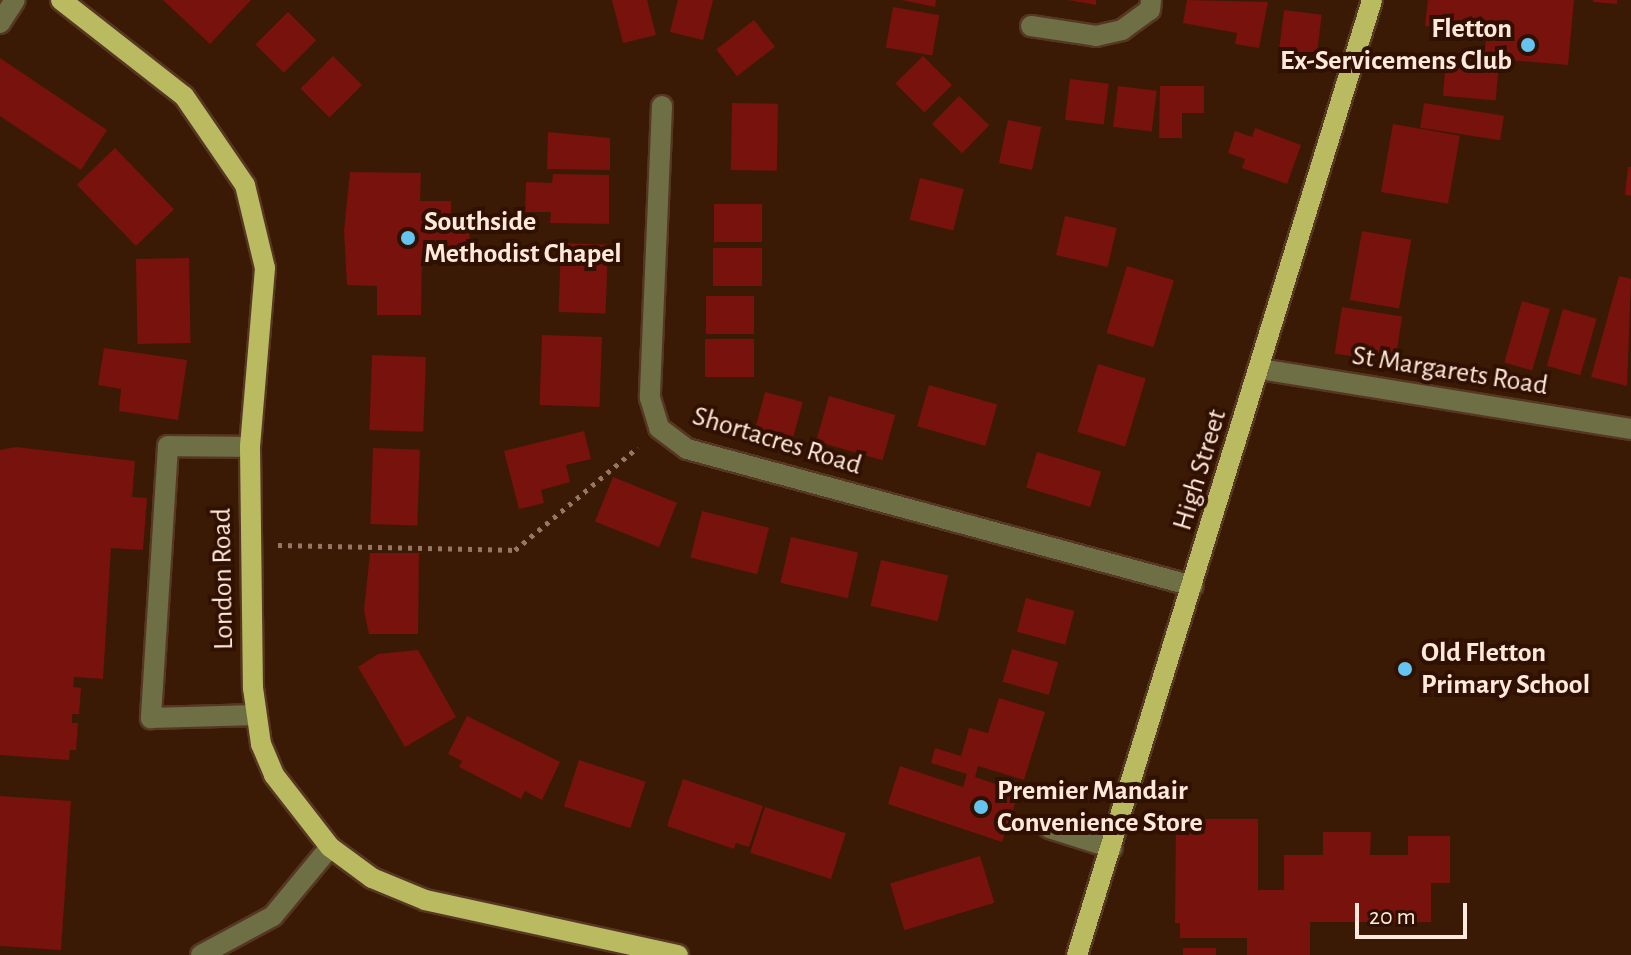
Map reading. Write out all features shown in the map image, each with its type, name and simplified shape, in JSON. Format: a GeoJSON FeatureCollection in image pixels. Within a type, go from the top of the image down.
{"type":"FeatureCollection","features":[{"type":"Feature","properties":{"kind":"main road","name":"London Road"},"geometry":{"type":"LineString","coordinates":[[61,0],[184,96],[245,185],[265,268],[250,447],[249,544],[256,715],[274,775],[330,847],[372,878],[425,900],[678,955]]}},
{"type":"Feature","properties":{"kind":"main road","name":"High Street"},"geometry":{"type":"LineString","coordinates":[[1077,955],[1372,0]]}},
{"type":"Feature","properties":{"kind":"street"},"geometry":{"type":"LineString","coordinates":[[0,23],[15,0]]}},
{"type":"Feature","properties":{"kind":"street"},"geometry":{"type":"LineString","coordinates":[[1031,26],[1096,36],[1122,30],[1150,10],[1151,0]]}},
{"type":"Feature","properties":{"kind":"street","name":"Shortacres Road"},"geometry":{"type":"LineString","coordinates":[[662,106],[650,398],[659,428],[687,449],[1193,586]]}},
{"type":"Feature","properties":{"kind":"street","name":"St Margarets Road"},"geometry":{"type":"LineString","coordinates":[[1260,369],[1631,429]]}},
{"type":"Feature","properties":{"kind":"street"},"geometry":{"type":"LineString","coordinates":[[250,447],[168,446],[151,718],[256,715]]}},
{"type":"Feature","properties":{"kind":"street"},"geometry":{"type":"LineString","coordinates":[[1049,828],[1112,848]]}},
{"type":"Feature","properties":{"kind":"street"},"geometry":{"type":"LineString","coordinates":[[201,955],[273,916],[330,847]]}},
{"type":"Feature","properties":{"kind":"path"},"geometry":{"type":"LineString","coordinates":[[249,544],[515,550],[659,428]]}},
{"type":"Feature","properties":{"kind":"building"},"geometry":{"type":"Polygon","coordinates":[[[163,0],[251,0],[210,44],[163,0]]]}},
{"type":"Feature","properties":{"kind":"building"},"geometry":{"type":"Polygon","coordinates":[[[612,0],[647,0],[656,35],[623,43],[612,0]]]}},
{"type":"Feature","properties":{"kind":"building"},"geometry":{"type":"Polygon","coordinates":[[[678,0],[713,0],[703,40],[670,32],[678,0]]]}},
{"type":"Feature","properties":{"kind":"building"},"geometry":{"type":"Polygon","coordinates":[[[902,0],[936,0],[935,7],[902,0]]]}},
{"type":"Feature","properties":{"kind":"building"},"geometry":{"type":"Polygon","coordinates":[[[1068,0],[1096,0],[1096,5],[1068,0]]]}},
{"type":"Feature","properties":{"kind":"building"},"geometry":{"type":"Polygon","coordinates":[[[1187,0],[1268,2],[1259,48],[1235,44],[1237,33],[1183,23],[1187,0]]]}},
{"type":"Feature","properties":{"kind":"building","name":"Fletton Ex-Servicemens Club"},"geometry":{"type":"Polygon","coordinates":[[[1428,0],[1574,0],[1568,65],[1484,58],[1487,32],[1425,26],[1428,0]]]}},
{"type":"Feature","properties":{"kind":"building"},"geometry":{"type":"Polygon","coordinates":[[[1617,0],[1617,4],[1593,2],[1617,0]]]}},
{"type":"Feature","properties":{"kind":"building"},"geometry":{"type":"Polygon","coordinates":[[[893,7],[939,15],[932,56],[886,47],[893,7]]]}},
{"type":"Feature","properties":{"kind":"building"},"geometry":{"type":"Polygon","coordinates":[[[1284,10],[1322,15],[1317,54],[1279,50],[1284,10]]]}},
{"type":"Feature","properties":{"kind":"building"},"geometry":{"type":"Polygon","coordinates":[[[288,12],[316,40],[284,73],[255,45],[288,12]]]}},
{"type":"Feature","properties":{"kind":"building"},"geometry":{"type":"Polygon","coordinates":[[[754,20],[775,47],[737,76],[716,50],[754,20]]]}},
{"type":"Feature","properties":{"kind":"building"},"geometry":{"type":"Polygon","coordinates":[[[333,56],[362,85],[329,118],[300,89],[333,56]]]}},
{"type":"Feature","properties":{"kind":"building"},"geometry":{"type":"Polygon","coordinates":[[[923,56],[952,85],[924,113],[895,84],[923,56]]]}},
{"type":"Feature","properties":{"kind":"building"},"geometry":{"type":"Polygon","coordinates":[[[0,58],[107,130],[81,170],[0,116],[0,58]]]}},
{"type":"Feature","properties":{"kind":"building"},"geometry":{"type":"Polygon","coordinates":[[[1446,60],[1499,65],[1496,100],[1443,96],[1446,60]]]}},
{"type":"Feature","properties":{"kind":"building"},"geometry":{"type":"Polygon","coordinates":[[[1070,79],[1109,84],[1104,124],[1065,120],[1070,79]]]}},
{"type":"Feature","properties":{"kind":"building"},"geometry":{"type":"Polygon","coordinates":[[[1118,86],[1157,91],[1152,131],[1113,127],[1118,86]]]}},
{"type":"Feature","properties":{"kind":"building"},"geometry":{"type":"Polygon","coordinates":[[[1160,86],[1204,86],[1204,113],[1182,113],[1182,138],[1159,138],[1160,86]]]}},
{"type":"Feature","properties":{"kind":"building"},"geometry":{"type":"Polygon","coordinates":[[[959,96],[989,125],[962,153],[932,124],[959,96]]]}},
{"type":"Feature","properties":{"kind":"building"},"geometry":{"type":"Polygon","coordinates":[[[732,103],[778,104],[777,171],[731,170],[732,103]]]}},
{"type":"Feature","properties":{"kind":"building"},"geometry":{"type":"Polygon","coordinates":[[[1424,103],[1504,116],[1500,140],[1420,128],[1424,103]]]}},
{"type":"Feature","properties":{"kind":"building"},"geometry":{"type":"Polygon","coordinates":[[[1008,120],[1041,127],[1032,170],[999,163],[1008,120]]]}},
{"type":"Feature","properties":{"kind":"building"},"geometry":{"type":"Polygon","coordinates":[[[1393,124],[1460,136],[1448,204],[1381,192],[1393,124]]]}},
{"type":"Feature","properties":{"kind":"building"},"geometry":{"type":"Polygon","coordinates":[[[1255,128],[1301,145],[1287,184],[1242,168],[1245,159],[1228,153],[1235,131],[1252,137],[1255,128]]]}},
{"type":"Feature","properties":{"kind":"building"},"geometry":{"type":"Polygon","coordinates":[[[548,132],[610,138],[610,170],[547,169],[548,132]]]}},
{"type":"Feature","properties":{"kind":"building"},"geometry":{"type":"Polygon","coordinates":[[[115,148],[174,209],[136,246],[77,185],[115,148]]]}},
{"type":"Feature","properties":{"kind":"building"},"geometry":{"type":"Polygon","coordinates":[[[1628,167],[1631,167],[1631,196],[1625,195],[1628,167]]]}},
{"type":"Feature","properties":{"kind":"building","name":"Southside Methodist Chapel"},"geometry":{"type":"Polygon","coordinates":[[[350,172],[421,173],[420,201],[451,201],[451,214],[470,215],[469,257],[422,257],[421,315],[377,315],[377,286],[347,285],[344,231],[350,172]]]}},
{"type":"Feature","properties":{"kind":"building"},"geometry":{"type":"Polygon","coordinates":[[[553,174],[609,175],[609,224],[550,223],[551,212],[525,212],[526,182],[552,183],[553,174]]]}},
{"type":"Feature","properties":{"kind":"building"},"geometry":{"type":"Polygon","coordinates":[[[920,178],[964,189],[953,231],[910,220],[920,178]]]}},
{"type":"Feature","properties":{"kind":"building"},"geometry":{"type":"Polygon","coordinates":[[[714,204],[762,204],[762,242],[714,242],[714,204]]]}},
{"type":"Feature","properties":{"kind":"building"},"geometry":{"type":"Polygon","coordinates":[[[1065,216],[1117,228],[1108,267],[1056,255],[1065,216]]]}},
{"type":"Feature","properties":{"kind":"building"},"geometry":{"type":"Polygon","coordinates":[[[1362,231],[1411,240],[1399,309],[1350,300],[1362,231]]]}},
{"type":"Feature","properties":{"kind":"building"},"geometry":{"type":"Polygon","coordinates":[[[561,243],[608,245],[606,314],[559,312],[561,243]]]}},
{"type":"Feature","properties":{"kind":"building"},"geometry":{"type":"Polygon","coordinates":[[[713,248],[762,248],[762,286],[713,286],[713,248]]]}},
{"type":"Feature","properties":{"kind":"building"},"geometry":{"type":"Polygon","coordinates":[[[189,258],[190,343],[137,344],[136,259],[189,258]]]}},
{"type":"Feature","properties":{"kind":"building"},"geometry":{"type":"Polygon","coordinates":[[[1127,266],[1174,280],[1153,347],[1107,333],[1127,266]]]}},
{"type":"Feature","properties":{"kind":"building"},"geometry":{"type":"Polygon","coordinates":[[[1619,276],[1631,279],[1627,386],[1591,377],[1619,276]]]}},
{"type":"Feature","properties":{"kind":"building"},"geometry":{"type":"Polygon","coordinates":[[[706,296],[754,296],[754,334],[706,334],[706,296]]]}},
{"type":"Feature","properties":{"kind":"building"},"geometry":{"type":"Polygon","coordinates":[[[1522,301],[1550,309],[1532,371],[1504,363],[1522,301]]]}},
{"type":"Feature","properties":{"kind":"building"},"geometry":{"type":"Polygon","coordinates":[[[1342,307],[1402,317],[1395,363],[1335,353],[1342,307]]]}},
{"type":"Feature","properties":{"kind":"building"},"geometry":{"type":"Polygon","coordinates":[[[1563,309],[1597,319],[1580,375],[1547,366],[1563,309]]]}},
{"type":"Feature","properties":{"kind":"building"},"geometry":{"type":"Polygon","coordinates":[[[542,335],[602,337],[600,407],[540,405],[542,335]]]}},
{"type":"Feature","properties":{"kind":"building"},"geometry":{"type":"Polygon","coordinates":[[[705,339],[754,339],[754,377],[705,377],[705,339]]]}},
{"type":"Feature","properties":{"kind":"building"},"geometry":{"type":"Polygon","coordinates":[[[104,348],[187,360],[178,420],[119,411],[121,389],[98,385],[104,348]]]}},
{"type":"Feature","properties":{"kind":"building"},"geometry":{"type":"Polygon","coordinates":[[[372,355],[426,357],[423,432],[369,430],[372,355]]]}},
{"type":"Feature","properties":{"kind":"building"},"geometry":{"type":"Polygon","coordinates":[[[1098,364],[1146,379],[1125,447],[1077,432],[1098,364]]]}},
{"type":"Feature","properties":{"kind":"building"},"geometry":{"type":"Polygon","coordinates":[[[929,385],[997,405],[985,446],[917,426],[929,385]]]}},
{"type":"Feature","properties":{"kind":"building"},"geometry":{"type":"Polygon","coordinates":[[[765,392],[803,402],[790,449],[752,439],[765,392]]]}},
{"type":"Feature","properties":{"kind":"building"},"geometry":{"type":"Polygon","coordinates":[[[829,396],[895,415],[882,460],[816,441],[829,396]]]}},
{"type":"Feature","properties":{"kind":"building"},"geometry":{"type":"Polygon","coordinates":[[[584,431],[591,459],[566,465],[570,482],[541,490],[544,503],[519,509],[504,451],[584,431]]]}},
{"type":"Feature","properties":{"kind":"building"},"geometry":{"type":"Polygon","coordinates":[[[16,447],[135,461],[132,497],[147,498],[143,550],[111,548],[103,679],[74,677],[73,687],[81,688],[79,714],[72,714],[72,723],[78,723],[76,750],[70,750],[69,760],[0,755],[0,450],[16,447]]]}},
{"type":"Feature","properties":{"kind":"building"},"geometry":{"type":"Polygon","coordinates":[[[373,448],[420,450],[417,526],[370,524],[373,448]]]}},
{"type":"Feature","properties":{"kind":"building"},"geometry":{"type":"Polygon","coordinates":[[[1037,452],[1101,472],[1090,507],[1026,487],[1037,452]]]}},
{"type":"Feature","properties":{"kind":"building"},"geometry":{"type":"Polygon","coordinates":[[[613,477],[677,503],[659,547],[595,522],[613,477]]]}},
{"type":"Feature","properties":{"kind":"building"},"geometry":{"type":"Polygon","coordinates":[[[702,511],[769,528],[757,574],[690,558],[702,511]]]}},
{"type":"Feature","properties":{"kind":"building"},"geometry":{"type":"Polygon","coordinates":[[[791,537],[858,553],[848,598],[780,583],[791,537]]]}},
{"type":"Feature","properties":{"kind":"building"},"geometry":{"type":"Polygon","coordinates":[[[370,553],[419,553],[418,634],[369,634],[364,610],[370,553]]]}},
{"type":"Feature","properties":{"kind":"building"},"geometry":{"type":"Polygon","coordinates":[[[881,560],[948,576],[938,621],[870,606],[881,560]]]}},
{"type":"Feature","properties":{"kind":"building"},"geometry":{"type":"Polygon","coordinates":[[[1026,598],[1074,611],[1065,645],[1017,632],[1026,598]]]}},
{"type":"Feature","properties":{"kind":"building"},"geometry":{"type":"Polygon","coordinates":[[[1012,649],[1058,662],[1049,695],[1003,682],[1012,649]]]}},
{"type":"Feature","properties":{"kind":"building"},"geometry":{"type":"Polygon","coordinates":[[[418,650],[456,717],[405,747],[358,667],[378,654],[418,650]]]}},
{"type":"Feature","properties":{"kind":"building"},"geometry":{"type":"Polygon","coordinates":[[[999,698],[1045,712],[1024,780],[978,766],[975,777],[1019,792],[1002,842],[888,804],[900,766],[963,787],[967,774],[931,763],[935,748],[961,756],[969,728],[988,733],[999,698]]]}},
{"type":"Feature","properties":{"kind":"building"},"geometry":{"type":"Polygon","coordinates":[[[467,716],[560,762],[542,800],[525,791],[521,799],[459,767],[462,761],[448,754],[467,716]]]}},
{"type":"Feature","properties":{"kind":"building"},"geometry":{"type":"Polygon","coordinates":[[[579,760],[646,782],[630,828],[564,807],[579,760]]]}},
{"type":"Feature","properties":{"kind":"building"},"geometry":{"type":"Polygon","coordinates":[[[683,779],[763,806],[749,847],[736,843],[734,849],[667,826],[683,779]]]}},
{"type":"Feature","properties":{"kind":"building"},"geometry":{"type":"Polygon","coordinates":[[[0,796],[71,801],[61,950],[0,946],[0,796]]]}},
{"type":"Feature","properties":{"kind":"building"},"geometry":{"type":"Polygon","coordinates":[[[765,807],[846,833],[831,879],[750,853],[765,807]]]}},
{"type":"Feature","properties":{"kind":"building"},"geometry":{"type":"Polygon","coordinates":[[[1176,819],[1258,819],[1258,890],[1284,890],[1284,855],[1323,855],[1323,832],[1371,832],[1370,855],[1408,855],[1408,836],[1450,836],[1450,883],[1431,883],[1431,922],[1310,922],[1310,955],[1247,955],[1247,938],[1180,938],[1180,923],[1175,923],[1176,819]]]}},
{"type":"Feature","properties":{"kind":"building"},"geometry":{"type":"Polygon","coordinates":[[[980,856],[994,903],[904,930],[890,883],[980,856]]]}},
{"type":"Feature","properties":{"kind":"building"},"geometry":{"type":"Polygon","coordinates":[[[1183,948],[1216,948],[1216,955],[1183,955],[1183,948]]]}},
{"type":"Feature","properties":{"kind":"place","name":"Fletton Ex-Servicemens Club"},"geometry":{"type":"Point","coordinates":[1528,45]}},
{"type":"Feature","properties":{"kind":"place","name":"Southside Methodist Chapel"},"geometry":{"type":"Point","coordinates":[408,238]}},
{"type":"Feature","properties":{"kind":"place","name":"Old Fletton Primary School"},"geometry":{"type":"Point","coordinates":[1405,669]}},
{"type":"Feature","properties":{"kind":"place","name":"Premier Mandair Convenience Store"},"geometry":{"type":"Point","coordinates":[981,807]}}]}
